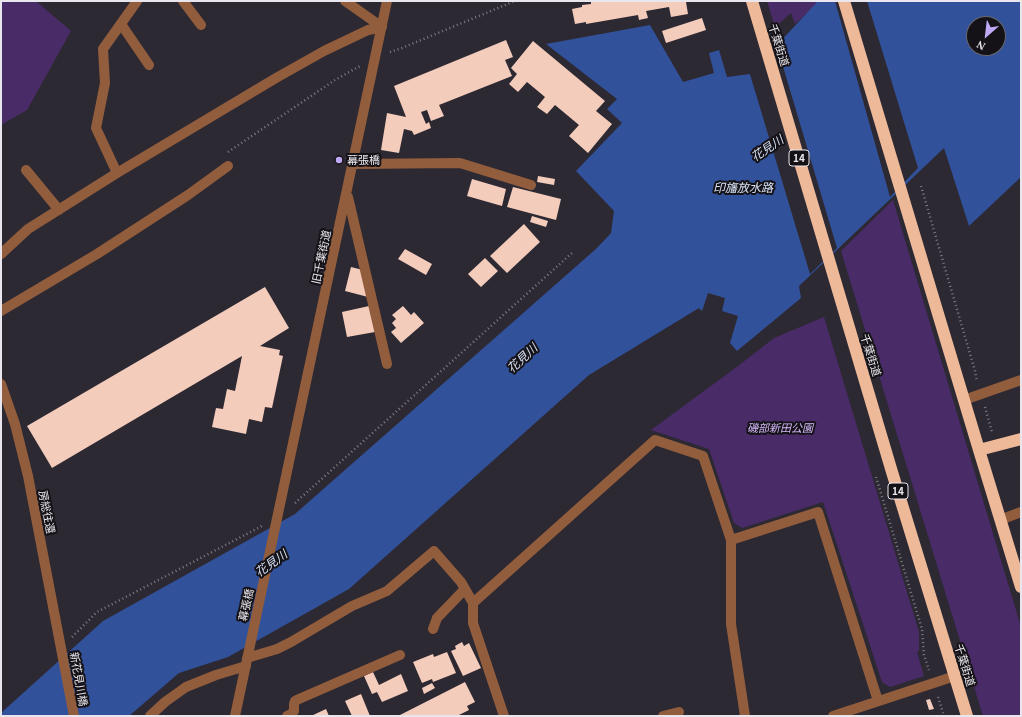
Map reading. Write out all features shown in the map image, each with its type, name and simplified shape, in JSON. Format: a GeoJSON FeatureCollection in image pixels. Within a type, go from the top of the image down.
{"type":"FeatureCollection","features":[{"type":"Feature","properties":{"kind":"highway","name":"千葉街道"},"geometry":{"type":"LineString","coordinates":[[752,1],[967,716]]}},
{"type":"Feature","properties":{"kind":"highway"},"geometry":{"type":"LineString","coordinates":[[844,1],[1021,587]]}},
{"type":"Feature","properties":{"kind":"highway"},"geometry":{"type":"LineString","coordinates":[[979,450],[1021,439]]}},
{"type":"Feature","properties":{"kind":"street"},"geometry":{"type":"LineString","coordinates":[[117,173],[96,128],[105,83],[103,49],[137,1]]}},
{"type":"Feature","properties":{"kind":"street"},"geometry":{"type":"LineString","coordinates":[[183,1],[201,25]]}},
{"type":"Feature","properties":{"kind":"street"},"geometry":{"type":"LineString","coordinates":[[344,1],[382,27]]}},
{"type":"Feature","properties":{"kind":"street","name":"旧千葉街道"},"geometry":{"type":"LineString","coordinates":[[278,518],[387,1]]}},
{"type":"Feature","properties":{"kind":"street"},"geometry":{"type":"LineString","coordinates":[[121,24],[148,65]]}},
{"type":"Feature","properties":{"kind":"street"},"geometry":{"type":"LineString","coordinates":[[1,254],[28,229],[117,173],[276,78],[324,51],[368,30],[382,27]]}},
{"type":"Feature","properties":{"kind":"street"},"geometry":{"type":"LineString","coordinates":[[353,164],[460,163],[531,185]]}},
{"type":"Feature","properties":{"kind":"street"},"geometry":{"type":"LineString","coordinates":[[1,311],[97,254],[188,195],[228,166]]}},
{"type":"Feature","properties":{"kind":"street"},"geometry":{"type":"LineString","coordinates":[[26,170],[59,210]]}},
{"type":"Feature","properties":{"kind":"street"},"geometry":{"type":"LineString","coordinates":[[347,193],[387,364]]}},
{"type":"Feature","properties":{"kind":"street"},"geometry":{"type":"LineString","coordinates":[[964,400],[1021,380]]}},
{"type":"Feature","properties":{"kind":"street","name":"房総往還"},"geometry":{"type":"LineString","coordinates":[[1,384],[15,424],[28,476],[61,647]]}},
{"type":"Feature","properties":{"kind":"street"},"geometry":{"type":"LineString","coordinates":[[473,603],[655,440],[703,456],[731,540],[731,624],[745,716]]}},
{"type":"Feature","properties":{"kind":"street"},"geometry":{"type":"LineString","coordinates":[[731,540],[818,512],[878,701]]}},
{"type":"Feature","properties":{"kind":"street"},"geometry":{"type":"LineString","coordinates":[[1000,520],[1021,512]]}},
{"type":"Feature","properties":{"kind":"street","name":"幕張橋"},"geometry":{"type":"LineString","coordinates":[[247,658],[278,518]]}},
{"type":"Feature","properties":{"kind":"street"},"geometry":{"type":"LineString","coordinates":[[150,716],[165,702],[186,687],[247,658],[276,649],[291,642],[352,606],[387,591],[434,551],[461,582],[473,603],[473,623],[504,716]]}},
{"type":"Feature","properties":{"kind":"street"},"geometry":{"type":"LineString","coordinates":[[433,629],[437,618],[465,590]]}},
{"type":"Feature","properties":{"kind":"street","name":"新花見川橋"},"geometry":{"type":"LineString","coordinates":[[61,647],[74,716]]}},
{"type":"Feature","properties":{"kind":"street"},"geometry":{"type":"LineString","coordinates":[[287,716],[294,711],[295,701],[400,654]]}},
{"type":"Feature","properties":{"kind":"street"},"geometry":{"type":"LineString","coordinates":[[235,716],[247,658]]}},
{"type":"Feature","properties":{"kind":"street"},"geometry":{"type":"LineString","coordinates":[[833,716],[955,676]]}},
{"type":"Feature","properties":{"kind":"street"},"geometry":{"type":"LineString","coordinates":[[663,716],[679,712]]}},
{"type":"Feature","properties":{"kind":"path"},"geometry":{"type":"LineString","coordinates":[[390,52],[515,1]]}},
{"type":"Feature","properties":{"kind":"path"},"geometry":{"type":"LineString","coordinates":[[921,186],[978,383]]}},
{"type":"Feature","properties":{"kind":"path"},"geometry":{"type":"LineString","coordinates":[[61,647],[97,612],[278,518],[572,252]]}},
{"type":"Feature","properties":{"kind":"path"},"geometry":{"type":"LineString","coordinates":[[984,402],[993,436]]}},
{"type":"Feature","properties":{"kind":"path"},"geometry":{"type":"LineString","coordinates":[[875,473],[922,629],[924,655],[930,672]]}},
{"type":"Feature","properties":{"kind":"path"},"geometry":{"type":"LineString","coordinates":[[938,697],[944,716]]}},
{"type":"Feature","properties":{"kind":"green space"},"geometry":{"type":"Polygon","coordinates":[[[1,1],[36,1],[71,31],[27,110],[1,125],[1,1]]]}},
{"type":"Feature","properties":{"kind":"green space"},"geometry":{"type":"Polygon","coordinates":[[[767,1],[820,1],[795,24],[791,13],[775,27],[767,1]]]}},
{"type":"Feature","properties":{"kind":"green space"},"geometry":{"type":"Polygon","coordinates":[[[893,200],[1021,627],[1021,716],[983,716],[841,251],[893,200]]]}},
{"type":"Feature","properties":{"kind":"green space","name":"磯部新田公園"},"geometry":{"type":"Polygon","coordinates":[[[824,317],[919,632],[919,651],[917,652],[924,676],[890,687],[882,682],[823,502],[742,528],[734,523],[709,449],[651,430],[774,338],[824,317]]]}},
{"type":"Feature","properties":{"kind":"water","name":"印旛放水路"},"geometry":{"type":"Polygon","coordinates":[[[818,1],[1021,1],[1021,177],[969,226],[944,148],[799,286],[801,298],[737,351],[730,343],[738,316],[722,311],[725,298],[708,293],[702,311],[699,308],[589,375],[349,589],[228,657],[179,673],[129,716],[1,716],[1,713],[103,621],[295,514],[597,248],[611,233],[614,211],[576,171],[622,123],[607,109],[617,99],[546,44],[650,25],[683,82],[714,73],[709,53],[719,50],[727,77],[750,74],[818,1]]]}},
{"type":"Feature","properties":{"kind":"pier"},"geometry":{"type":"Polygon","coordinates":[[[835,1],[867,1],[918,168],[890,197],[835,1]]]}},
{"type":"Feature","properties":{"kind":"pier"},"geometry":{"type":"Polygon","coordinates":[[[776,43],[837,248],[810,274],[749,71],[776,43]]]}},
{"type":"Feature","properties":{"kind":"building"},"geometry":{"type":"Polygon","coordinates":[[[591,1],[684,1],[686,2],[688,14],[671,17],[669,7],[646,11],[648,18],[639,20],[638,15],[586,24],[586,22],[575,24],[572,9],[582,7],[582,5],[591,4],[591,1]]]}},
{"type":"Feature","properties":{"kind":"building"},"geometry":{"type":"Polygon","coordinates":[[[702,18],[706,30],[666,43],[662,31],[702,18]]]}},
{"type":"Feature","properties":{"kind":"building"},"geometry":{"type":"Polygon","coordinates":[[[506,40],[513,57],[505,60],[512,76],[439,105],[444,116],[431,121],[427,110],[421,112],[426,124],[429,122],[431,128],[414,135],[412,131],[404,129],[399,153],[381,150],[387,113],[406,117],[394,86],[506,40]]]}},
{"type":"Feature","properties":{"kind":"building"},"geometry":{"type":"Polygon","coordinates":[[[533,41],[605,101],[596,111],[612,124],[588,153],[569,136],[579,125],[555,105],[547,114],[537,107],[545,97],[527,82],[518,92],[509,84],[517,74],[511,68],[533,41]]]}},
{"type":"Feature","properties":{"kind":"building"},"geometry":{"type":"Polygon","coordinates":[[[538,176],[555,179],[554,185],[537,182],[538,176]]]}},
{"type":"Feature","properties":{"kind":"building"},"geometry":{"type":"Polygon","coordinates":[[[472,179],[506,189],[502,206],[467,196],[472,179]]]}},
{"type":"Feature","properties":{"kind":"building"},"geometry":{"type":"Polygon","coordinates":[[[513,187],[561,199],[556,220],[507,207],[513,187]]]}},
{"type":"Feature","properties":{"kind":"building"},"geometry":{"type":"Polygon","coordinates":[[[532,216],[548,221],[546,227],[530,222],[532,216]]]}},
{"type":"Feature","properties":{"kind":"building"},"geometry":{"type":"Polygon","coordinates":[[[524,224],[540,242],[507,273],[490,256],[524,224]]]}},
{"type":"Feature","properties":{"kind":"building"},"geometry":{"type":"Polygon","coordinates":[[[405,249],[432,264],[426,275],[398,259],[405,249]]]}},
{"type":"Feature","properties":{"kind":"building"},"geometry":{"type":"Polygon","coordinates":[[[485,258],[498,271],[481,287],[468,274],[485,258]]]}},
{"type":"Feature","properties":{"kind":"building"},"geometry":{"type":"Polygon","coordinates":[[[351,267],[363,270],[368,297],[345,291],[351,267]]]}},
{"type":"Feature","properties":{"kind":"building"},"geometry":{"type":"Polygon","coordinates":[[[265,287],[289,328],[260,346],[280,350],[279,355],[283,356],[272,408],[265,407],[262,422],[249,419],[246,434],[212,427],[216,408],[223,409],[227,389],[235,391],[242,356],[52,468],[27,426],[265,287]]]}},
{"type":"Feature","properties":{"kind":"building"},"geometry":{"type":"Polygon","coordinates":[[[369,306],[375,332],[347,337],[342,312],[369,306]]]}},
{"type":"Feature","properties":{"kind":"building"},"geometry":{"type":"Polygon","coordinates":[[[403,306],[411,315],[414,312],[424,323],[401,343],[391,332],[396,328],[392,323],[396,319],[392,315],[403,306]]]}},
{"type":"Feature","properties":{"kind":"building"},"geometry":{"type":"Polygon","coordinates":[[[462,642],[464,646],[469,643],[481,668],[463,676],[451,651],[456,649],[455,646],[462,642]]]}},
{"type":"Feature","properties":{"kind":"building"},"geometry":{"type":"Polygon","coordinates":[[[447,652],[456,673],[433,682],[432,679],[422,683],[413,662],[433,654],[434,657],[447,652]]]}},
{"type":"Feature","properties":{"kind":"building"},"geometry":{"type":"Polygon","coordinates":[[[373,672],[379,685],[401,674],[408,691],[382,702],[377,692],[372,694],[364,676],[373,672]]]}},
{"type":"Feature","properties":{"kind":"building"},"geometry":{"type":"Polygon","coordinates":[[[465,682],[475,702],[467,706],[469,710],[457,716],[398,716],[465,682]]]}},
{"type":"Feature","properties":{"kind":"building"},"geometry":{"type":"Polygon","coordinates":[[[432,683],[435,688],[424,694],[422,688],[432,683]]]}},
{"type":"Feature","properties":{"kind":"building"},"geometry":{"type":"Polygon","coordinates":[[[361,694],[370,716],[352,716],[345,701],[361,694]]]}},
{"type":"Feature","properties":{"kind":"building"},"geometry":{"type":"Polygon","coordinates":[[[930,699],[934,709],[929,710],[926,700],[930,699]]]}},
{"type":"Feature","properties":{"kind":"building"},"geometry":{"type":"Polygon","coordinates":[[[326,709],[329,716],[311,716],[326,709]]]}},
{"type":"Feature","properties":{"kind":"place","name":"幕張橋"},"geometry":{"type":"Point","coordinates":[339,160]}},
{"type":"Feature","properties":{"kind":"water label","name":"花見川"},"geometry":{"type":"Point","coordinates":[767,148]}},
{"type":"Feature","properties":{"kind":"water label","name":"花見川"},"geometry":{"type":"Point","coordinates":[522,358]}},
{"type":"Feature","properties":{"kind":"water label","name":"花見川"},"geometry":{"type":"Point","coordinates":[271,563]}}]}
